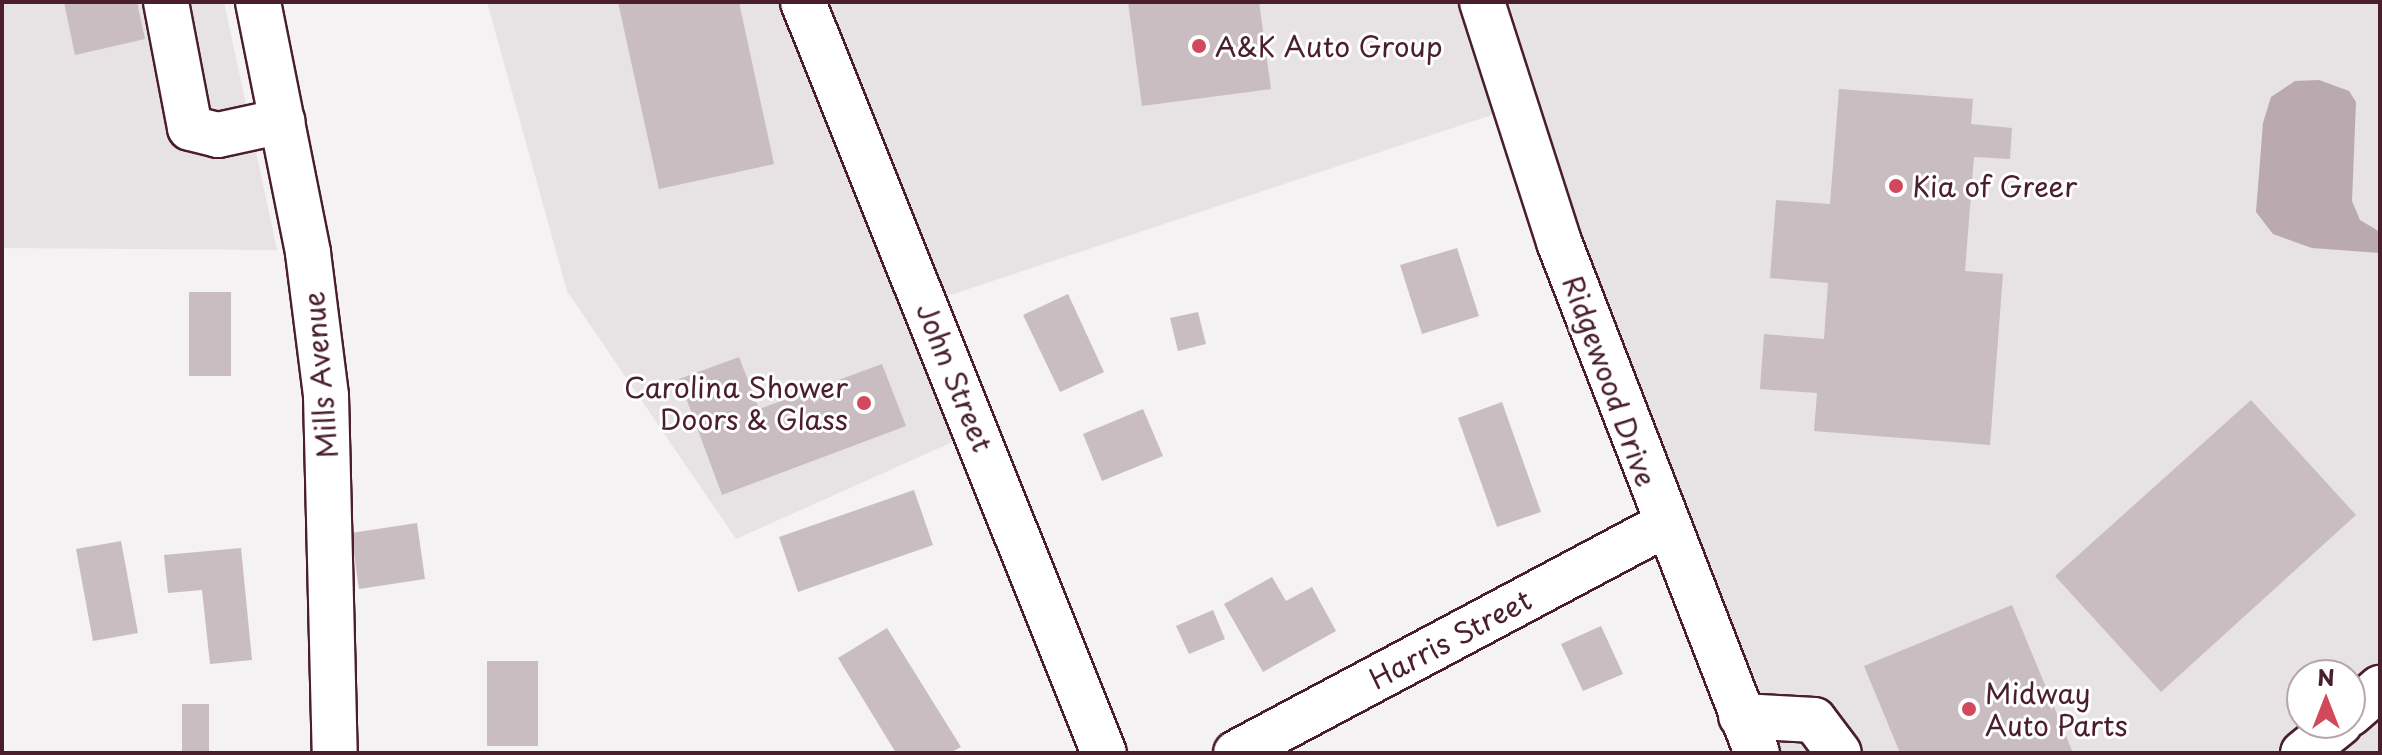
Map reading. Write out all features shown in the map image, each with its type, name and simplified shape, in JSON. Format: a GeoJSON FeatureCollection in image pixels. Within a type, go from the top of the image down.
{"type":"FeatureCollection","features":[{"type":"Feature","properties":{"kind":"street"},"geometry":{"type":"LineString","coordinates":[[166,2],[190,128],[218,135],[282,121]]}},
{"type":"Feature","properties":{"kind":"street","name":"Mills Avenue"},"geometry":{"type":"LineString","coordinates":[[258,2],[308,253],[326,396],[335,753]]}},
{"type":"Feature","properties":{"kind":"street","name":"John Street"},"geometry":{"type":"LineString","coordinates":[[803,2],[1104,753]]}},
{"type":"Feature","properties":{"kind":"street","name":"Ridgewood Drive"},"geometry":{"type":"LineString","coordinates":[[1482,2],[1559,242],[1664,525],[1749,734]]}},
{"type":"Feature","properties":{"kind":"street","name":"Harris Street"},"geometry":{"type":"LineString","coordinates":[[1236,753],[1664,525]]}},
{"type":"Feature","properties":{"kind":"street"},"geometry":{"type":"LineString","coordinates":[[1749,734],[1814,720],[1839,753]]}},
{"type":"Feature","properties":{"kind":"street"},"geometry":{"type":"LineString","coordinates":[[2303,753],[2320,739]]}},
{"type":"Feature","properties":{"kind":"shaded area"},"geometry":{"type":"Polygon","coordinates":[[[2,2],[224,2],[277,250],[2,248],[2,2]]]}},
{"type":"Feature","properties":{"kind":"shaded area"},"geometry":{"type":"Polygon","coordinates":[[[487,2],[2380,2],[2380,753],[1746,753],[1507,110],[944,297],[995,423],[736,539],[567,291],[487,2]]]}},
{"type":"Feature","properties":{"kind":"shaded area"},"geometry":{"type":"Polygon","coordinates":[[[2319,80],[2349,91],[2356,102],[2352,201],[2360,220],[2380,232],[2380,253],[2312,248],[2273,234],[2256,212],[2263,123],[2271,97],[2295,81],[2319,80]]]}},
{"type":"Feature","properties":{"kind":"building"},"geometry":{"type":"Polygon","coordinates":[[[64,2],[137,2],[145,39],[75,55],[64,2]]]}},
{"type":"Feature","properties":{"kind":"building"},"geometry":{"type":"Polygon","coordinates":[[[618,2],[739,2],[774,164],[659,189],[618,2]]]}},
{"type":"Feature","properties":{"kind":"building","name":"A&K Auto Group"},"geometry":{"type":"Polygon","coordinates":[[[1128,2],[1259,2],[1271,89],[1142,106],[1128,2]]]}},
{"type":"Feature","properties":{"kind":"building"},"geometry":{"type":"Polygon","coordinates":[[[1839,89],[1973,99],[1971,124],[2012,128],[2010,159],[1974,157],[1965,271],[2003,274],[1990,445],[1814,431],[1817,393],[1760,389],[1764,334],[1824,339],[1828,283],[1770,278],[1776,200],[1830,204],[1839,89]]]}},
{"type":"Feature","properties":{"kind":"building"},"geometry":{"type":"Polygon","coordinates":[[[1457,248],[1479,316],[1422,334],[1400,265],[1457,248]]]}},
{"type":"Feature","properties":{"kind":"building"},"geometry":{"type":"Polygon","coordinates":[[[189,292],[231,292],[231,376],[189,376],[189,292]]]}},
{"type":"Feature","properties":{"kind":"building"},"geometry":{"type":"Polygon","coordinates":[[[1068,294],[1104,372],[1060,392],[1023,315],[1068,294]]]}},
{"type":"Feature","properties":{"kind":"building"},"geometry":{"type":"Polygon","coordinates":[[[1198,312],[1206,344],[1178,351],[1170,318],[1198,312]]]}},
{"type":"Feature","properties":{"kind":"building"},"geometry":{"type":"Polygon","coordinates":[[[739,357],[759,409],[882,364],[906,426],[722,495],[679,379],[739,357]]]}},
{"type":"Feature","properties":{"kind":"building"},"geometry":{"type":"Polygon","coordinates":[[[2251,400],[2356,515],[2161,692],[2055,576],[2251,400]]]}},
{"type":"Feature","properties":{"kind":"building"},"geometry":{"type":"Polygon","coordinates":[[[1502,402],[1541,512],[1497,527],[1458,418],[1502,402]]]}},
{"type":"Feature","properties":{"kind":"building"},"geometry":{"type":"Polygon","coordinates":[[[1143,409],[1163,456],[1102,481],[1083,434],[1143,409]]]}},
{"type":"Feature","properties":{"kind":"building"},"geometry":{"type":"Polygon","coordinates":[[[914,490],[933,545],[798,592],[779,537],[914,490]]]}},
{"type":"Feature","properties":{"kind":"building"},"geometry":{"type":"Polygon","coordinates":[[[417,523],[425,579],[359,589],[351,533],[417,523]]]}},
{"type":"Feature","properties":{"kind":"building"},"geometry":{"type":"Polygon","coordinates":[[[121,541],[138,633],[93,641],[76,549],[121,541]]]}},
{"type":"Feature","properties":{"kind":"building"},"geometry":{"type":"Polygon","coordinates":[[[241,548],[252,660],[210,664],[202,590],[168,593],[164,555],[241,548]]]}},
{"type":"Feature","properties":{"kind":"building"},"geometry":{"type":"Polygon","coordinates":[[[1272,577],[1286,601],[1312,587],[1336,631],[1263,672],[1224,604],[1272,577]]]}},
{"type":"Feature","properties":{"kind":"building","name":"Midway Auto Parts"},"geometry":{"type":"Polygon","coordinates":[[[2012,605],[2073,753],[1900,753],[1864,666],[2012,605]]]}},
{"type":"Feature","properties":{"kind":"building"},"geometry":{"type":"Polygon","coordinates":[[[1213,610],[1225,639],[1189,654],[1176,626],[1213,610]]]}},
{"type":"Feature","properties":{"kind":"building"},"geometry":{"type":"Polygon","coordinates":[[[1601,626],[1623,674],[1583,691],[1561,644],[1601,626]]]}},
{"type":"Feature","properties":{"kind":"building"},"geometry":{"type":"Polygon","coordinates":[[[887,628],[961,747],[950,753],[896,753],[838,658],[887,628]]]}},
{"type":"Feature","properties":{"kind":"building"},"geometry":{"type":"Polygon","coordinates":[[[487,661],[538,661],[538,746],[487,746],[487,661]]]}},
{"type":"Feature","properties":{"kind":"building"},"geometry":{"type":"Polygon","coordinates":[[[182,704],[209,704],[209,753],[182,753],[182,704]]]}},
{"type":"Feature","properties":{"kind":"place","name":"A&K Auto Group"},"geometry":{"type":"Point","coordinates":[1199,46]}},
{"type":"Feature","properties":{"kind":"place","name":"Kia of Greer"},"geometry":{"type":"Point","coordinates":[1896,186]}},
{"type":"Feature","properties":{"kind":"place","name":"Carolina Shower Doors & Glass"},"geometry":{"type":"Point","coordinates":[864,403]}},
{"type":"Feature","properties":{"kind":"place","name":"Midway Auto Parts"},"geometry":{"type":"Point","coordinates":[1969,709]}}]}
